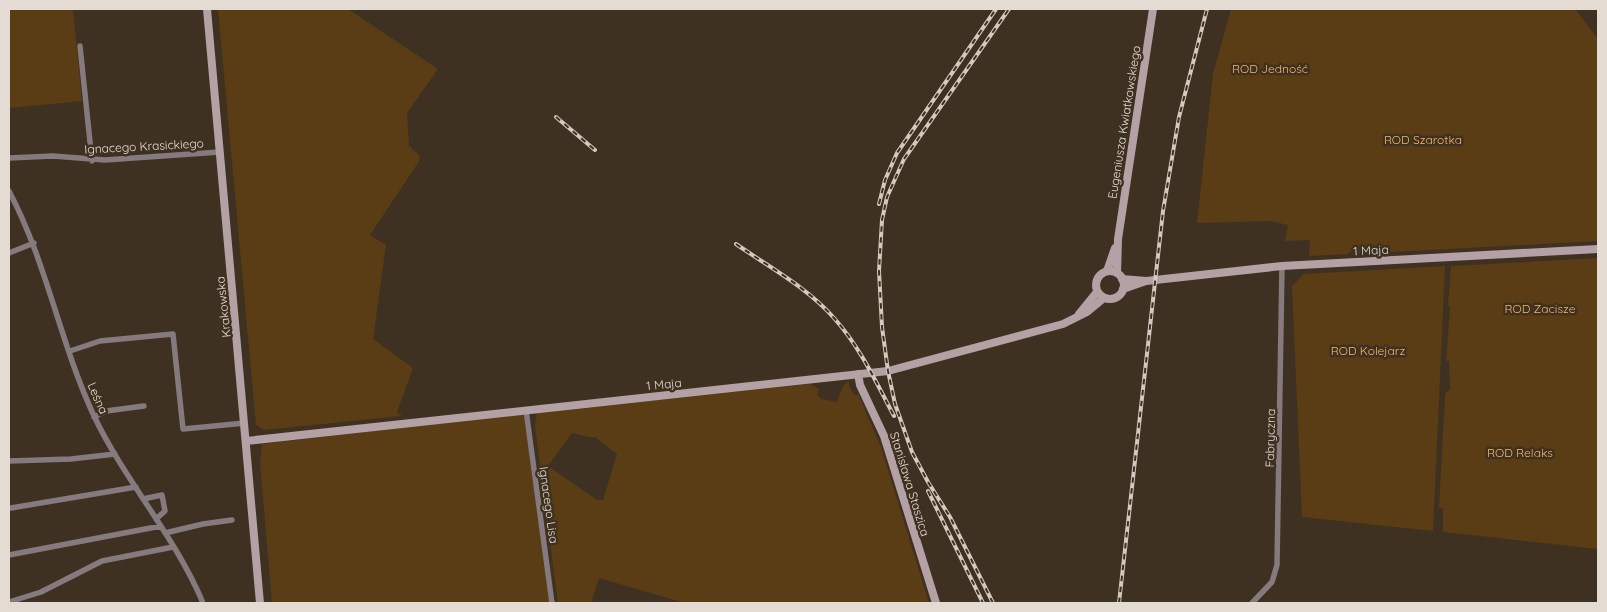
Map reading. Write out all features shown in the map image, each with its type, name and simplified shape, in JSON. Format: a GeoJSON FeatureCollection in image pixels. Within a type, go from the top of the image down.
{"type":"FeatureCollection","features":[{"type":"Feature","properties":{"kind":"street","name":"Krakowska"},"geometry":{"type":"LineString","coordinates":[[207,9],[260,603]]}},
{"type":"Feature","properties":{"kind":"street","name":"Eugeniusza Kwiatkowskiego"},"geometry":{"type":"LineString","coordinates":[[1119,276],[1118,239],[1153,9]]}},
{"type":"Feature","properties":{"kind":"street"},"geometry":{"type":"LineString","coordinates":[[80,46],[92,161]]}},
{"type":"Feature","properties":{"kind":"street","name":"Ignacego Krasickiego"},"geometry":{"type":"LineString","coordinates":[[9,158],[53,156],[92,161],[220,152]]}},
{"type":"Feature","properties":{"kind":"street","name":"Leśna"},"geometry":{"type":"LineString","coordinates":[[9,191],[34,243],[94,417],[161,526],[203,603]]}},
{"type":"Feature","properties":{"kind":"street","name":"Eugeniusza Kwiatkowskiego"},"geometry":{"type":"LineString","coordinates":[[1107,271],[1118,239]]}},
{"type":"Feature","properties":{"kind":"street"},"geometry":{"type":"LineString","coordinates":[[9,253],[34,243]]}},
{"type":"Feature","properties":{"kind":"street","name":"1 Maja"},"geometry":{"type":"LineString","coordinates":[[1123,289],[1146,281],[1282,266],[1598,250]]}},
{"type":"Feature","properties":{"kind":"street","name":"Fabryczna"},"geometry":{"type":"LineString","coordinates":[[1252,603],[1272,582],[1277,565],[1282,266]]}},
{"type":"Feature","properties":{"kind":"street"},"geometry":{"type":"LineString","coordinates":[[1107,271],[1119,276],[1123,289],[1114,299],[1104,298],[1097,292],[1097,279],[1107,271]]}},
{"type":"Feature","properties":{"kind":"street","name":"1 Maja"},"geometry":{"type":"LineString","coordinates":[[1119,276],[1146,281]]}},
{"type":"Feature","properties":{"kind":"street","name":"1 Maja"},"geometry":{"type":"LineString","coordinates":[[1078,315],[1097,292]]}},
{"type":"Feature","properties":{"kind":"street","name":"1 Maja"},"geometry":{"type":"LineString","coordinates":[[246,441],[858,374],[909,365],[1063,324],[1087,312],[1104,298]]}},
{"type":"Feature","properties":{"kind":"street"},"geometry":{"type":"LineString","coordinates":[[70,351],[100,341],[173,334],[183,429],[245,422]]}},
{"type":"Feature","properties":{"kind":"street","name":"Stanisława Staszica"},"geometry":{"type":"LineString","coordinates":[[858,374],[860,385],[876,416],[886,442],[936,603]]}},
{"type":"Feature","properties":{"kind":"street"},"geometry":{"type":"LineString","coordinates":[[94,417],[106,411],[144,406]]}},
{"type":"Feature","properties":{"kind":"street","name":"Ignacego Lisa"},"geometry":{"type":"LineString","coordinates":[[526,410],[552,603]]}},
{"type":"Feature","properties":{"kind":"street"},"geometry":{"type":"LineString","coordinates":[[9,461],[71,459],[115,454]]}},
{"type":"Feature","properties":{"kind":"street"},"geometry":{"type":"LineString","coordinates":[[11,508],[136,487]]}},
{"type":"Feature","properties":{"kind":"street"},"geometry":{"type":"LineString","coordinates":[[143,499],[162,496],[164,498],[165,511],[156,519]]}},
{"type":"Feature","properties":{"kind":"street"},"geometry":{"type":"LineString","coordinates":[[165,533],[197,525],[232,520]]}},
{"type":"Feature","properties":{"kind":"street"},"geometry":{"type":"LineString","coordinates":[[9,555],[161,526]]}},
{"type":"Feature","properties":{"kind":"street"},"geometry":{"type":"LineString","coordinates":[[9,602],[41,592],[102,562],[173,547]]}},
{"type":"Feature","properties":{"kind":"green space"},"geometry":{"type":"Polygon","coordinates":[[[9,9],[73,9],[82,101],[9,108],[9,9]]]}},
{"type":"Feature","properties":{"kind":"green space"},"geometry":{"type":"Polygon","coordinates":[[[218,9],[348,9],[438,69],[407,113],[409,146],[419,155],[420,160],[370,235],[386,245],[373,339],[413,368],[397,412],[402,416],[264,430],[256,425],[218,9]]]}},
{"type":"Feature","properties":{"kind":"green space","name":"ROD Szarotka"},"geometry":{"type":"Polygon","coordinates":[[[1231,9],[1575,9],[1598,39],[1598,241],[1355,254],[1355,252],[1349,252],[1349,254],[1309,256],[1310,240],[1285,241],[1288,225],[1270,221],[1197,223],[1213,74],[1231,9]]]}},
{"type":"Feature","properties":{"kind":"green space","name":"ROD Relaks"},"geometry":{"type":"Polygon","coordinates":[[[1598,258],[1598,549],[1443,532],[1443,509],[1439,507],[1445,397],[1446,392],[1450,390],[1449,361],[1446,361],[1451,266],[1598,258]]]}},
{"type":"Feature","properties":{"kind":"green space","name":"ROD Kolejarz"},"geometry":{"type":"Polygon","coordinates":[[[1445,266],[1433,531],[1302,517],[1292,286],[1304,274],[1445,266]]]}},
{"type":"Feature","properties":{"kind":"green space"},"geometry":{"type":"Polygon","coordinates":[[[849,381],[849,386],[855,396],[858,394],[881,447],[929,603],[685,603],[599,578],[591,603],[558,603],[535,426],[537,413],[809,384],[819,389],[817,395],[821,399],[837,402],[843,386],[849,381]],[[572,433],[548,466],[597,500],[603,500],[617,454],[595,437],[572,433]]]}},
{"type":"Feature","properties":{"kind":"green space"},"geometry":{"type":"Polygon","coordinates":[[[524,415],[550,603],[272,603],[260,463],[262,444],[524,415]]]}},
{"type":"Feature","properties":{"kind":"railway"},"geometry":{"type":"LineString","coordinates":[[879,204],[885,180],[897,153],[996,9]]}},
{"type":"Feature","properties":{"kind":"railway"},"geometry":{"type":"LineString","coordinates":[[993,603],[950,517],[912,452],[895,404],[882,327],[879,271],[882,220],[887,197],[904,159],[1009,9]]}},
{"type":"Feature","properties":{"kind":"railway"},"geometry":{"type":"LineString","coordinates":[[1119,603],[1163,211],[1179,117],[1207,9]]}},
{"type":"Feature","properties":{"kind":"railway"},"geometry":{"type":"LineString","coordinates":[[556,117],[595,150]]}},
{"type":"Feature","properties":{"kind":"railway"},"geometry":{"type":"LineString","coordinates":[[736,244],[788,278],[824,307],[860,353],[894,416]]}},
{"type":"Feature","properties":{"kind":"railway"},"geometry":{"type":"LineString","coordinates":[[928,491],[983,603]]}},
{"type":"Feature","properties":{"kind":"park label","name":"ROD Jedność"},"geometry":{"type":"Point","coordinates":[1270,68]}},
{"type":"Feature","properties":{"kind":"park label","name":"ROD Zacisze"},"geometry":{"type":"Point","coordinates":[1540,308]}}]}
